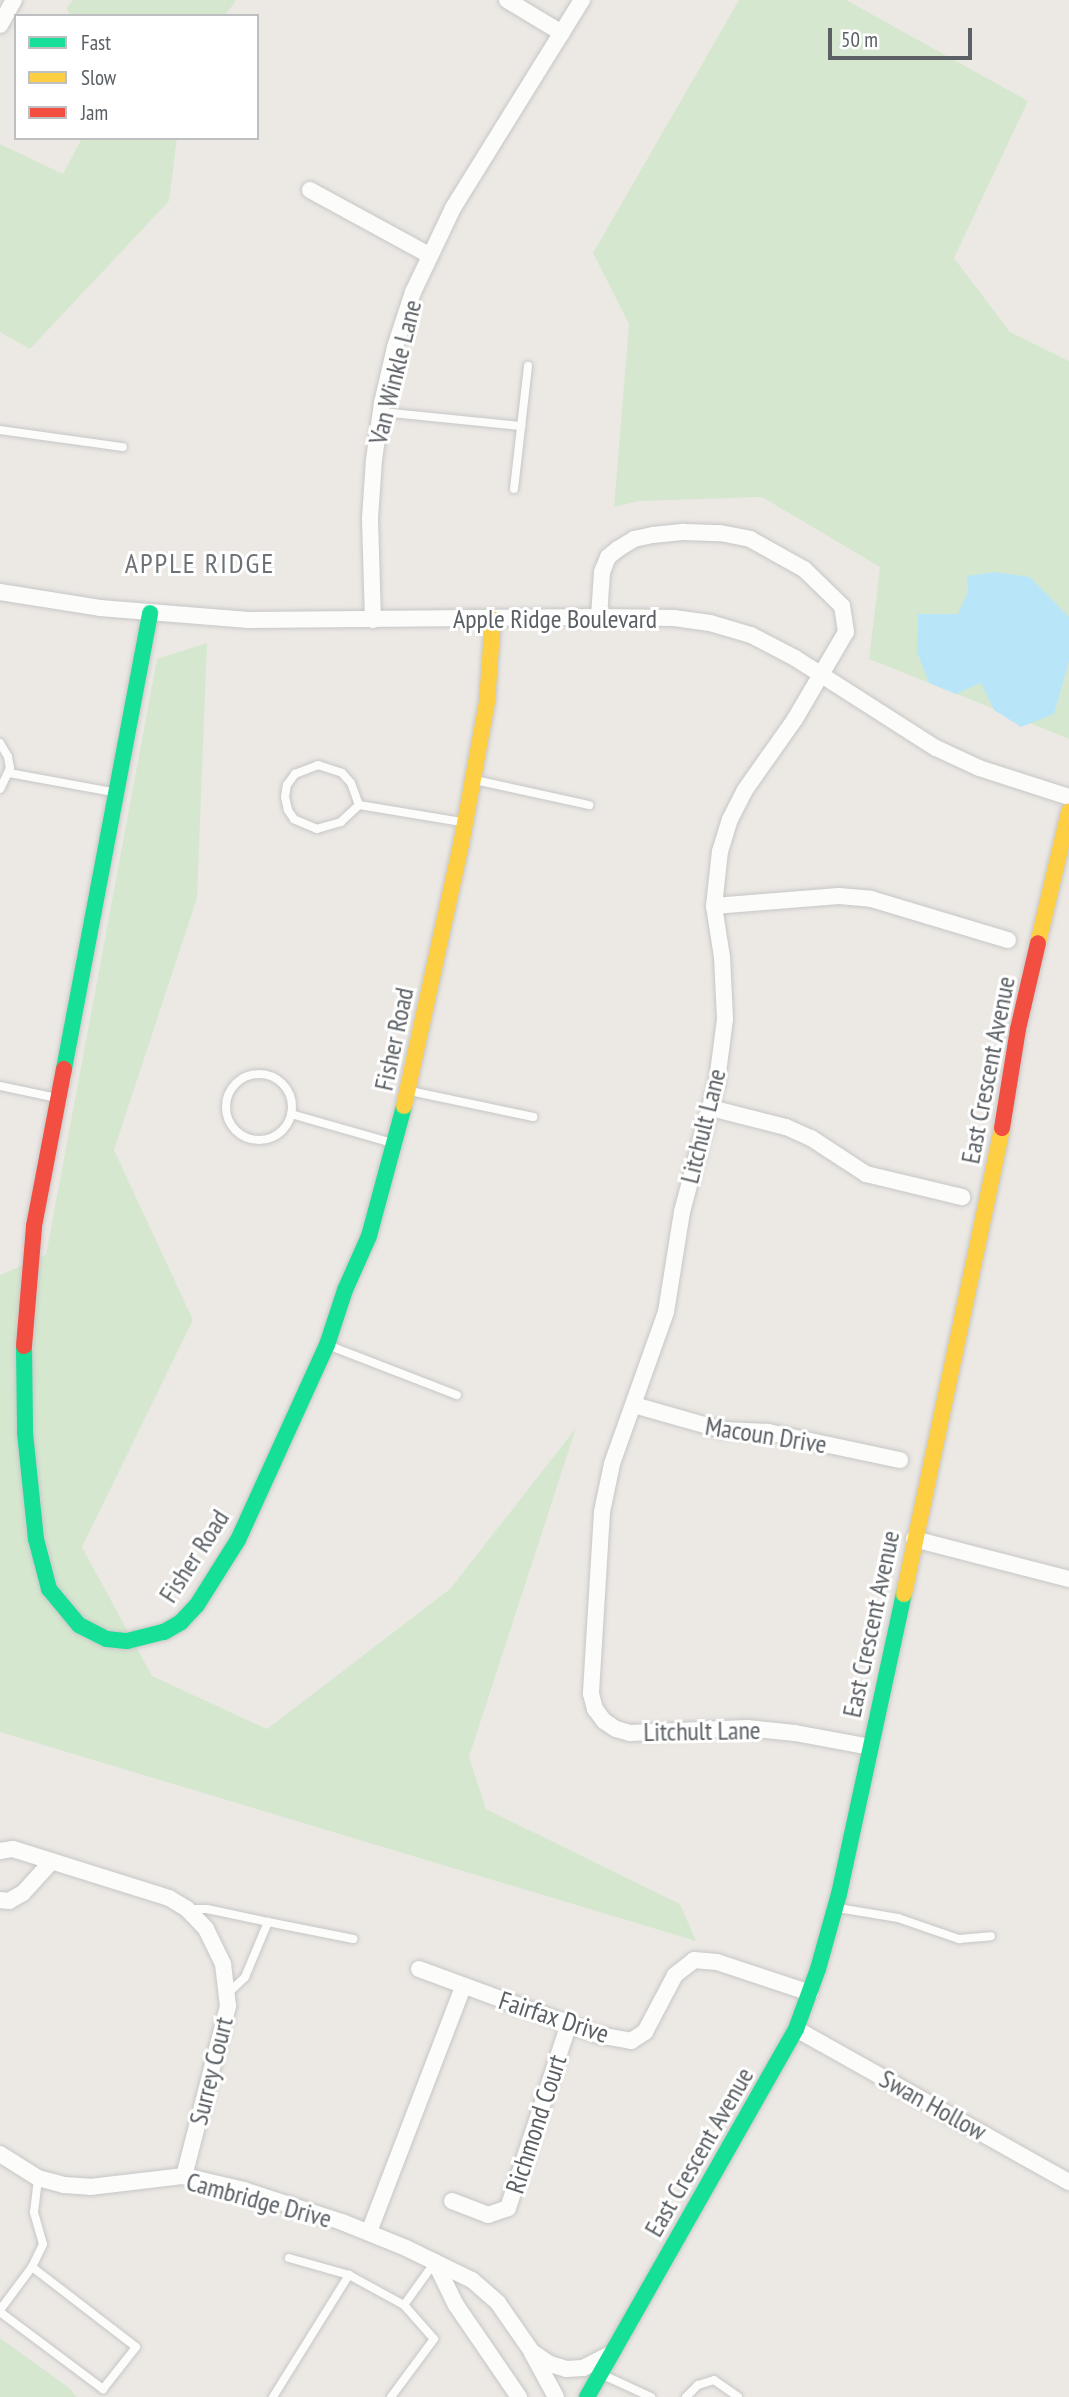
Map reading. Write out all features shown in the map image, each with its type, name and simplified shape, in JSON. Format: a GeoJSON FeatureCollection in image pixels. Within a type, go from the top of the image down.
{"type":"FeatureCollection","features":[{"type":"Feature","properties":{"kind":"street"},"geometry":{"type":"LineString","coordinates":[[0,25],[14,0]]}},
{"type":"Feature","properties":{"kind":"street"},"geometry":{"type":"LineString","coordinates":[[507,0],[562,33]]}},
{"type":"Feature","properties":{"kind":"street","name":"Van Winkle Lane"},"geometry":{"type":"LineString","coordinates":[[373,620],[370,518],[380,412],[395,347],[429,255],[453,208],[582,0]]}},
{"type":"Feature","properties":{"kind":"street"},"geometry":{"type":"LineString","coordinates":[[310,190],[429,255]]}},
{"type":"Feature","properties":{"kind":"street","name":"Litchult Lane"},"geometry":{"type":"LineString","coordinates":[[599,617],[602,572],[608,557],[634,539],[684,532],[750,539],[804,569],[842,606],[846,632],[795,719],[745,790],[730,819],[720,851],[714,906],[722,957],[725,1019],[711,1108],[682,1212],[666,1312],[612,1464],[602,1513],[591,1695],[595,1709],[610,1725],[630,1733],[747,1728],[795,1732],[870,1747]]}},
{"type":"Feature","properties":{"kind":"street","name":"Apple Ridge Boulevard"},"geometry":{"type":"LineString","coordinates":[[0,592],[150,613],[249,620],[599,617],[674,618],[710,623],[751,635],[822,675],[936,748],[979,768],[1069,797]]}},
{"type":"Feature","properties":{"kind":"street","name":"Fisher Road"},"geometry":{"type":"LineString","coordinates":[[150,613],[34,1226],[23,1353],[25,1433],[36,1539],[42,1566],[49,1589],[79,1625],[107,1639],[144,1639],[181,1622],[197,1605],[238,1539],[327,1345],[345,1290],[369,1236],[407,1091],[464,822],[487,702],[493,619]]}},
{"type":"Feature","properties":{"kind":"street","name":"East Crescent Avenue"},"geometry":{"type":"LineString","coordinates":[[587,2397],[796,2029],[810,1993],[835,1908],[995,1168],[1018,1029],[1069,812]]}},
{"type":"Feature","properties":{"kind":"street"},"geometry":{"type":"LineString","coordinates":[[714,906],[839,896],[871,899],[1008,940]]}},
{"type":"Feature","properties":{"kind":"street"},"geometry":{"type":"LineString","coordinates":[[711,1108],[786,1127],[811,1138],[866,1174],[962,1197]]}},
{"type":"Feature","properties":{"kind":"street","name":"Macoun Drive"},"geometry":{"type":"LineString","coordinates":[[634,1405],[722,1430],[768,1432],[900,1460]]}},
{"type":"Feature","properties":{"kind":"street"},"geometry":{"type":"LineString","coordinates":[[915,1539],[1069,1579]]}},
{"type":"Feature","properties":{"kind":"street","name":"Surrey Court"},"geometry":{"type":"LineString","coordinates":[[0,1851],[13,1849],[169,1898],[187,1909],[206,1929],[223,1964],[228,2006],[184,2176]]}},
{"type":"Feature","properties":{"kind":"street"},"geometry":{"type":"LineString","coordinates":[[0,1900],[9,1901],[23,1893],[52,1861]]}},
{"type":"Feature","properties":{"kind":"street","name":"Fairfax Drive"},"geometry":{"type":"LineString","coordinates":[[419,1969],[598,2035],[631,2040],[645,2032],[674,1975],[694,1960],[717,1962],[810,1993]]}},
{"type":"Feature","properties":{"kind":"street","name":"Fairfax Drive"},"geometry":{"type":"LineString","coordinates":[[369,2232],[463,1987]]}},
{"type":"Feature","properties":{"kind":"street","name":"Richmond Court"},"geometry":{"type":"LineString","coordinates":[[452,2201],[488,2215],[508,2208],[569,2024]]}},
{"type":"Feature","properties":{"kind":"street","name":"Swan Hollow"},"geometry":{"type":"LineString","coordinates":[[796,2029],[1069,2182]]}},
{"type":"Feature","properties":{"kind":"street","name":"Cambridge Drive"},"geometry":{"type":"LineString","coordinates":[[0,2154],[38,2178],[90,2187],[184,2176],[244,2190],[369,2232],[472,2280],[498,2303],[532,2352],[556,2397]]}},
{"type":"Feature","properties":{"kind":"street"},"geometry":{"type":"LineString","coordinates":[[435,2262],[456,2305],[519,2397]]}},
{"type":"Feature","properties":{"kind":"street","name":"Cambridge Drive"},"geometry":{"type":"LineString","coordinates":[[532,2352],[566,2369],[590,2366],[612,2353]]}},
{"type":"Feature","properties":{"kind":"lane"},"geometry":{"type":"LineString","coordinates":[[514,488],[528,366]]}},
{"type":"Feature","properties":{"kind":"lane"},"geometry":{"type":"LineString","coordinates":[[380,412],[521,426]]}},
{"type":"Feature","properties":{"kind":"lane"},"geometry":{"type":"LineString","coordinates":[[0,430],[123,447]]}},
{"type":"Feature","properties":{"kind":"lane"},"geometry":{"type":"LineString","coordinates":[[0,743],[8,757],[9,772],[0,789]]}},
{"type":"Feature","properties":{"kind":"lane"},"geometry":{"type":"LineString","coordinates":[[318,765],[342,773],[351,783],[359,805],[341,821],[317,829],[294,819],[288,810],[285,797],[295,774],[318,765]]}},
{"type":"Feature","properties":{"kind":"lane"},"geometry":{"type":"LineString","coordinates":[[9,772],[116,793]]}},
{"type":"Feature","properties":{"kind":"lane"},"geometry":{"type":"LineString","coordinates":[[472,780],[589,805]]}},
{"type":"Feature","properties":{"kind":"lane"},"geometry":{"type":"LineString","coordinates":[[359,805],[464,822]]}},
{"type":"Feature","properties":{"kind":"lane"},"geometry":{"type":"LineString","coordinates":[[249,1076],[267,1076],[284,1086],[289,1096],[291,1114],[278,1133],[257,1140],[235,1130],[228,1119],[228,1097],[240,1080],[249,1076]]}},
{"type":"Feature","properties":{"kind":"lane"},"geometry":{"type":"LineString","coordinates":[[0,1086],[60,1098]]}},
{"type":"Feature","properties":{"kind":"lane"},"geometry":{"type":"LineString","coordinates":[[407,1091],[533,1117]]}},
{"type":"Feature","properties":{"kind":"lane"},"geometry":{"type":"LineString","coordinates":[[291,1114],[394,1144]]}},
{"type":"Feature","properties":{"kind":"lane"},"geometry":{"type":"LineString","coordinates":[[327,1345],[457,1395]]}},
{"type":"Feature","properties":{"kind":"lane"},"geometry":{"type":"LineString","coordinates":[[835,1908],[898,1918],[959,1939],[991,1936]]}},
{"type":"Feature","properties":{"kind":"lane"},"geometry":{"type":"LineString","coordinates":[[187,1909],[206,1909],[353,1939]]}},
{"type":"Feature","properties":{"kind":"lane"},"geometry":{"type":"LineString","coordinates":[[227,1994],[245,1977],[268,1922]]}},
{"type":"Feature","properties":{"kind":"lane"},"geometry":{"type":"LineString","coordinates":[[32,2267],[136,2347],[103,2389],[0,2311],[32,2267],[43,2244],[34,2212],[38,2178]]}},
{"type":"Feature","properties":{"kind":"lane"},"geometry":{"type":"LineString","coordinates":[[289,2258],[349,2275],[404,2305],[434,2339],[391,2397]]}},
{"type":"Feature","properties":{"kind":"lane"},"geometry":{"type":"LineString","coordinates":[[404,2305],[435,2262]]}},
{"type":"Feature","properties":{"kind":"lane"},"geometry":{"type":"LineString","coordinates":[[272,2397],[349,2275]]}},
{"type":"Feature","properties":{"kind":"lane"},"geometry":{"type":"LineString","coordinates":[[600,2373],[652,2397]]}},
{"type":"Feature","properties":{"kind":"lane"},"geometry":{"type":"LineString","coordinates":[[686,2397],[698,2385],[714,2380],[738,2397]]}},
{"type":"Feature","properties":{"kind":"green space"},"geometry":{"type":"Polygon","coordinates":[[[73,0],[236,0],[226,14],[69,14],[67,8],[73,0]]]}},
{"type":"Feature","properties":{"kind":"green space"},"geometry":{"type":"Polygon","coordinates":[[[739,0],[846,0],[1028,101],[954,258],[1010,332],[1069,361],[1069,739],[869,659],[880,567],[762,497],[639,501],[614,507],[629,324],[593,253],[739,0]]]}},
{"type":"Feature","properties":{"kind":"green space"},"geometry":{"type":"Polygon","coordinates":[[[81,140],[177,140],[169,201],[30,349],[0,332],[0,144],[63,174],[81,140]]]}},
{"type":"Feature","properties":{"kind":"green space"},"geometry":{"type":"Polygon","coordinates":[[[207,643],[197,898],[114,1150],[193,1320],[82,1547],[152,1676],[267,1729],[450,1589],[576,1428],[469,1757],[486,1809],[680,1904],[696,1941],[0,1732],[0,1275],[46,1255],[157,659],[207,643]]]}},
{"type":"Feature","properties":{"kind":"green space"},"geometry":{"type":"Polygon","coordinates":[[[0,2338],[68,2387],[77,2397],[0,2397],[0,2338]]]}},
{"type":"Feature","properties":{"kind":"water"},"geometry":{"type":"Polygon","coordinates":[[[995,572],[1030,577],[1069,617],[1069,661],[1054,714],[1021,727],[994,710],[981,683],[956,694],[929,683],[917,652],[918,614],[958,614],[968,591],[967,576],[995,572]]]}},
{"type":"Feature","properties":{"kind":"traffic: fast"},"geometry":{"type":"LineString","coordinates":[[64,1069],[150,613]]}},
{"type":"Feature","properties":{"kind":"traffic: fast"},"geometry":{"type":"LineString","coordinates":[[24,1346],[25,1433],[36,1539],[49,1589],[79,1625],[107,1639],[127,1641],[164,1632],[181,1622],[197,1605],[238,1540],[327,1345],[345,1290],[369,1236],[404,1106]]}},
{"type":"Feature","properties":{"kind":"traffic: fast"},"geometry":{"type":"LineString","coordinates":[[587,2397],[796,2029],[818,1969],[839,1894],[904,1594]]}},
{"type":"Feature","properties":{"kind":"traffic: slow"},"geometry":{"type":"LineString","coordinates":[[404,1106],[461,845],[487,702],[493,619]]}},
{"type":"Feature","properties":{"kind":"traffic: slow"},"geometry":{"type":"LineString","coordinates":[[1038,943],[1069,812]]}},
{"type":"Feature","properties":{"kind":"traffic: slow"},"geometry":{"type":"LineString","coordinates":[[904,1594],[1002,1128]]}},
{"type":"Feature","properties":{"kind":"traffic: jam"},"geometry":{"type":"LineString","coordinates":[[1002,1128],[1018,1029],[1038,943]]}},
{"type":"Feature","properties":{"kind":"traffic: jam"},"geometry":{"type":"LineString","coordinates":[[24,1346],[34,1226],[64,1069]]}},
{"type":"Feature","properties":{"kind":"district","name":"APPLE RIDGE"},"geometry":{"type":"Point","coordinates":[200,563]}}]}
